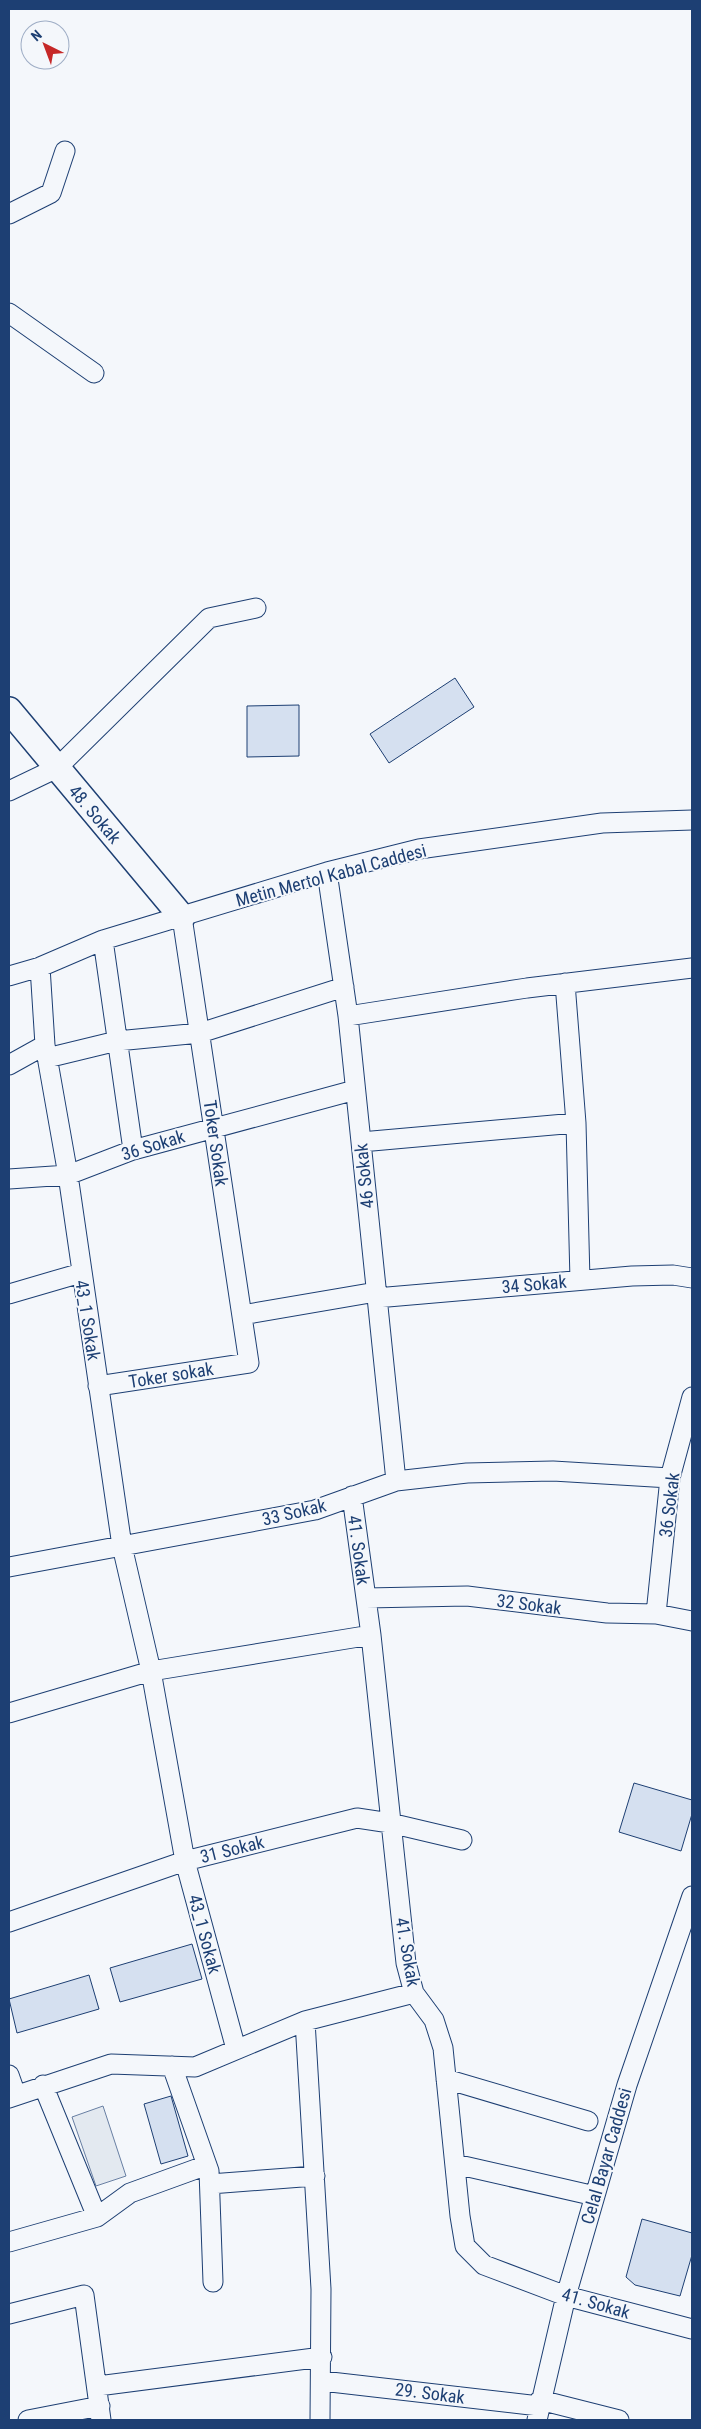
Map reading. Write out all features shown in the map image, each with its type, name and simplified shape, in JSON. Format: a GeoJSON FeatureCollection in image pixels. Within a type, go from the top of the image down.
{"type":"FeatureCollection","features":[{"type":"Feature","properties":{"kind":"main road","name":"48. Sokak"},"geometry":{"type":"LineString","coordinates":[[9,710],[182,917]]}},
{"type":"Feature","properties":{"kind":"street"},"geometry":{"type":"LineString","coordinates":[[9,214],[51,193],[65,151]]}},
{"type":"Feature","properties":{"kind":"street"},"geometry":{"type":"LineString","coordinates":[[9,313],[94,373]]}},
{"type":"Feature","properties":{"kind":"street"},"geometry":{"type":"LineString","coordinates":[[9,791],[57,768],[209,618],[256,608]]}},
{"type":"Feature","properties":{"kind":"street","name":"Metin Mertol Kabal Caddesi"},"geometry":{"type":"LineString","coordinates":[[9,976],[40,967],[103,940],[327,872],[418,849],[611,822],[692,820]]}},
{"type":"Feature","properties":{"kind":"street","name":"46 Sokak"},"geometry":{"type":"LineString","coordinates":[[327,872],[348,1016],[396,1481]]}},
{"type":"Feature","properties":{"kind":"street","name":"Toker Sokak"},"geometry":{"type":"LineString","coordinates":[[182,917],[249,1363],[244,1364]]}},
{"type":"Feature","properties":{"kind":"street"},"geometry":{"type":"LineString","coordinates":[[103,940],[133,1150]]}},
{"type":"Feature","properties":{"kind":"street","name":"43_1 Sokak"},"geometry":{"type":"LineString","coordinates":[[40,967],[46,1052],[68,1175],[122,1546],[150,1671],[185,1861],[236,2049]]}},
{"type":"Feature","properties":{"kind":"street"},"geometry":{"type":"LineString","coordinates":[[348,1016],[565,983],[692,968]]}},
{"type":"Feature","properties":{"kind":"street"},"geometry":{"type":"LineString","coordinates":[[565,983],[576,1123],[580,1280]]}},
{"type":"Feature","properties":{"kind":"street"},"geometry":{"type":"LineString","coordinates":[[9,1065],[46,1052],[200,1033],[344,987]]}},
{"type":"Feature","properties":{"kind":"street","name":"36 Sokak"},"geometry":{"type":"LineString","coordinates":[[9,1180],[68,1175],[133,1150],[355,1090]]}},
{"type":"Feature","properties":{"kind":"street"},"geometry":{"type":"LineString","coordinates":[[360,1142],[576,1123]]}},
{"type":"Feature","properties":{"kind":"street"},"geometry":{"type":"LineString","coordinates":[[9,1294],[81,1274]]}},
{"type":"Feature","properties":{"kind":"street","name":"34 Sokak"},"geometry":{"type":"LineString","coordinates":[[242,1315],[376,1295],[632,1276],[673,1275],[692,1278]]}},
{"type":"Feature","properties":{"kind":"street","name":"Toker sokak"},"geometry":{"type":"LineString","coordinates":[[98,1386],[244,1364]]}},
{"type":"Feature","properties":{"kind":"street","name":"36 Sokak"},"geometry":{"type":"LineString","coordinates":[[656,1614],[670,1478],[692,1397]]}},
{"type":"Feature","properties":{"kind":"street","name":"33 Sokak"},"geometry":{"type":"LineString","coordinates":[[9,1567],[315,1510],[396,1481],[467,1472],[553,1472],[670,1478]]}},
{"type":"Feature","properties":{"kind":"street","name":"41. Sokak"},"geometry":{"type":"LineString","coordinates":[[352,1496],[371,1635],[406,1963],[414,1993],[434,2020],[444,2048],[454,2164],[465,2246],[484,2266],[566,2296],[692,2329]]}},
{"type":"Feature","properties":{"kind":"street","name":"32 Sokak"},"geometry":{"type":"LineString","coordinates":[[366,1598],[467,1596],[607,1613],[656,1614],[692,1621]]}},
{"type":"Feature","properties":{"kind":"street"},"geometry":{"type":"LineString","coordinates":[[9,1713],[150,1671],[371,1635]]}},
{"type":"Feature","properties":{"kind":"street","name":"31 Sokak"},"geometry":{"type":"LineString","coordinates":[[9,1922],[185,1861],[357,1818],[390,1823],[462,1840]]}},
{"type":"Feature","properties":{"kind":"street","name":"Celal Bayar Caddesi"},"geometry":{"type":"LineString","coordinates":[[539,2409],[566,2296],[627,2085],[685,1937],[692,1896]]}},
{"type":"Feature","properties":{"kind":"street"},"geometry":{"type":"LineString","coordinates":[[9,2076],[12,2096],[111,2064],[195,2067],[305,2020],[414,1993]]}},
{"type":"Feature","properties":{"kind":"street"},"geometry":{"type":"LineString","coordinates":[[305,2020],[321,2289],[322,2381],[320,2420]]}},
{"type":"Feature","properties":{"kind":"street"},"geometry":{"type":"LineString","coordinates":[[172,2066],[207,2165],[210,2184],[213,2282]]}},
{"type":"Feature","properties":{"kind":"street"},"geometry":{"type":"LineString","coordinates":[[446,2078],[588,2121]]}},
{"type":"Feature","properties":{"kind":"street"},"geometry":{"type":"LineString","coordinates":[[43,2086],[97,2217]]}},
{"type":"Feature","properties":{"kind":"street"},"geometry":{"type":"LineString","coordinates":[[454,2164],[595,2196]]}},
{"type":"Feature","properties":{"kind":"street"},"geometry":{"type":"LineString","coordinates":[[9,2242],[97,2217],[130,2193],[207,2165]]}},
{"type":"Feature","properties":{"kind":"street"},"geometry":{"type":"LineString","coordinates":[[210,2184],[315,2176]]}},
{"type":"Feature","properties":{"kind":"street"},"geometry":{"type":"LineString","coordinates":[[9,2314],[84,2295],[98,2386],[100,2413],[28,2420]]}},
{"type":"Feature","properties":{"kind":"street"},"geometry":{"type":"LineString","coordinates":[[98,2386],[322,2357]]}},
{"type":"Feature","properties":{"kind":"street","name":"29. Sokak"},"geometry":{"type":"LineString","coordinates":[[322,2381],[619,2420]]}},
{"type":"Feature","properties":{"kind":"shaded area"},"geometry":{"type":"Polygon","coordinates":[[[103,2106],[126,2176],[96,2186],[72,2117],[103,2106]]]}},
{"type":"Feature","properties":{"kind":"building"},"geometry":{"type":"Polygon","coordinates":[[[455,678],[474,707],[389,763],[370,734],[455,678]]]}},
{"type":"Feature","properties":{"kind":"building"},"geometry":{"type":"Polygon","coordinates":[[[299,705],[299,756],[247,757],[247,706],[299,705]]]}},
{"type":"Feature","properties":{"kind":"building"},"geometry":{"type":"Polygon","coordinates":[[[634,1783],[692,1800],[692,1814],[681,1851],[619,1832],[634,1783]]]}},
{"type":"Feature","properties":{"kind":"building"},"geometry":{"type":"Polygon","coordinates":[[[192,1944],[202,1979],[120,2002],[110,1968],[192,1944]]]}},
{"type":"Feature","properties":{"kind":"building"},"geometry":{"type":"Polygon","coordinates":[[[89,1975],[99,2009],[17,2033],[9,1999],[89,1975]]]}},
{"type":"Feature","properties":{"kind":"building"},"geometry":{"type":"Polygon","coordinates":[[[171,2096],[188,2156],[161,2164],[144,2104],[171,2096]]]}},
{"type":"Feature","properties":{"kind":"building"},"geometry":{"type":"Polygon","coordinates":[[[642,2219],[692,2233],[692,2255],[680,2296],[635,2285],[626,2277],[642,2219]]]}}]}
